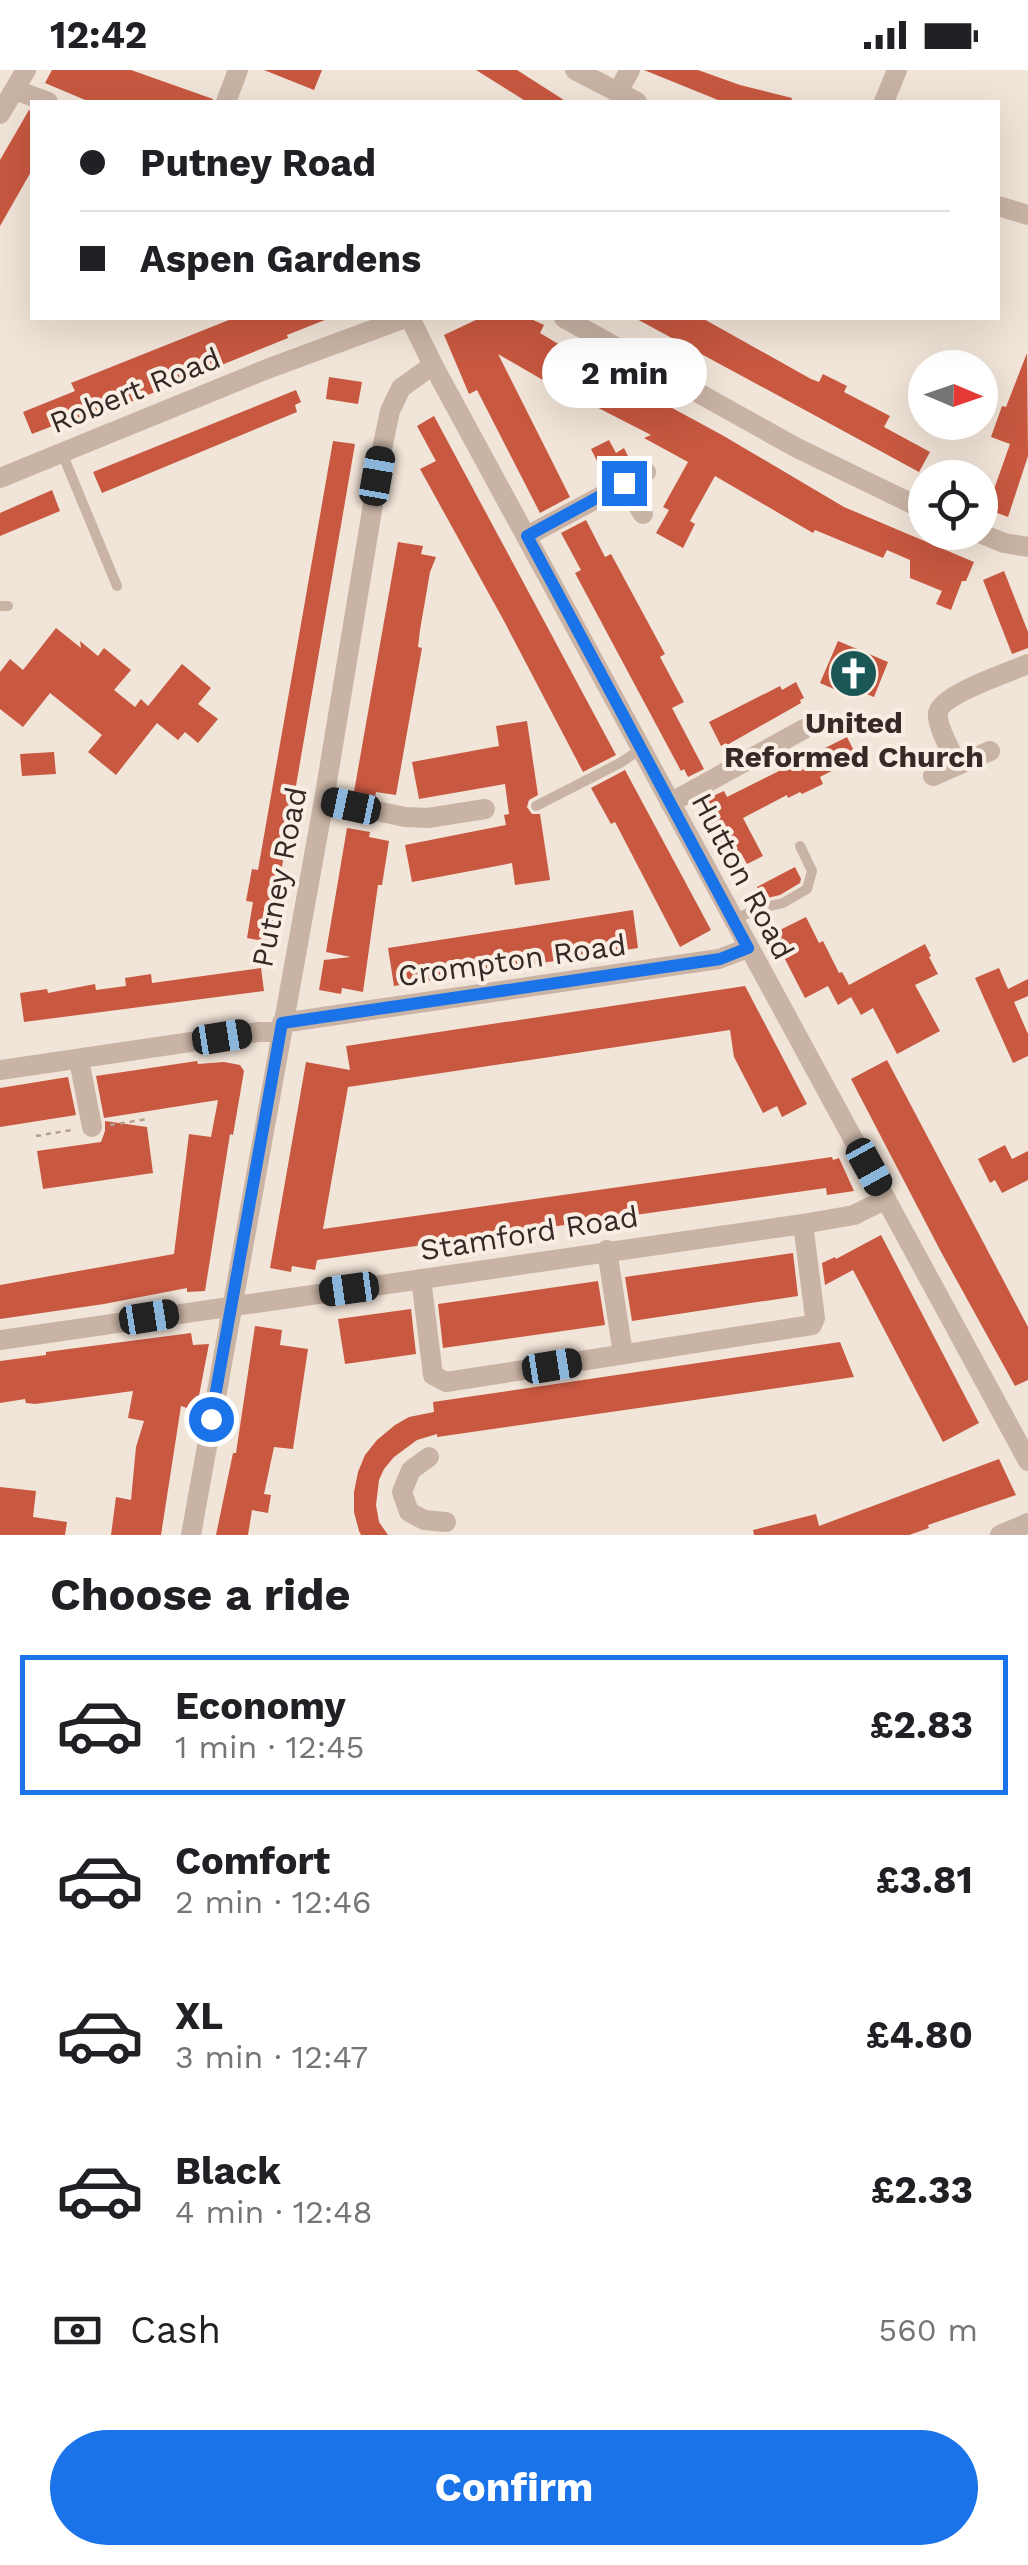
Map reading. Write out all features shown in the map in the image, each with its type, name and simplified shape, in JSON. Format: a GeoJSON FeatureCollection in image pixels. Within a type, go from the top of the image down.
{"type":"FeatureCollection","features":[{"type":"Feature","properties":{"kind":"street"},"geometry":{"type":"LineString","coordinates":[[0,114],[26,70]]}},
{"type":"Feature","properties":{"kind":"street"},"geometry":{"type":"LineString","coordinates":[[227,100],[238,70]]}},
{"type":"Feature","properties":{"kind":"street"},"geometry":{"type":"LineString","coordinates":[[575,70],[633,100]]}},
{"type":"Feature","properties":{"kind":"street"},"geometry":{"type":"LineString","coordinates":[[616,93],[630,70]]}},
{"type":"Feature","properties":{"kind":"street"},"geometry":{"type":"LineString","coordinates":[[885,100],[897,70]]}},
{"type":"Feature","properties":{"kind":"street"},"geometry":{"type":"LineString","coordinates":[[15,90],[42,100]]}},
{"type":"Feature","properties":{"kind":"street"},"geometry":{"type":"LineString","coordinates":[[1000,207],[1028,216]]}},
{"type":"Feature","properties":{"kind":"street","name":"Robert Road"},"geometry":{"type":"LineString","coordinates":[[0,478],[267,369],[402,320]]}},
{"type":"Feature","properties":{"kind":"street","name":"Hutton Road"},"geometry":{"type":"LineString","coordinates":[[408,320],[1028,1461]]}},
{"type":"Feature","properties":{"kind":"street"},"geometry":{"type":"LineString","coordinates":[[568,320],[797,448],[908,502]]}},
{"type":"Feature","properties":{"kind":"street","name":"Putney Road"},"geometry":{"type":"LineString","coordinates":[[191,1535],[390,411],[401,388],[433,366]]}},
{"type":"Feature","properties":{"kind":"street"},"geometry":{"type":"LineString","coordinates":[[527,536],[646,472]]}},
{"type":"Feature","properties":{"kind":"street"},"geometry":{"type":"LineString","coordinates":[[624,483],[643,514]]}},
{"type":"Feature","properties":{"kind":"street"},"geometry":{"type":"LineString","coordinates":[[998,541],[1028,547]]}},
{"type":"Feature","properties":{"kind":"street"},"geometry":{"type":"LineString","coordinates":[[958,765],[937,718],[939,707],[952,696],[1028,664]]}},
{"type":"Feature","properties":{"kind":"street"},"geometry":{"type":"LineString","coordinates":[[670,803],[804,730]]}},
{"type":"Feature","properties":{"kind":"street"},"geometry":{"type":"LineString","coordinates":[[934,776],[990,752]]}},
{"type":"Feature","properties":{"kind":"street"},"geometry":{"type":"LineString","coordinates":[[324,800],[405,817],[428,818],[485,809]]}},
{"type":"Feature","properties":{"kind":"street","name":"Crompton Road"},"geometry":{"type":"LineString","coordinates":[[0,1070],[720,959],[748,948]]}},
{"type":"Feature","properties":{"kind":"street"},"geometry":{"type":"LineString","coordinates":[[80,1060],[92,1127]]}},
{"type":"Feature","properties":{"kind":"street","name":"Stamford Road"},"geometry":{"type":"LineString","coordinates":[[0,1340],[803,1224],[854,1215],[886,1199]]}},
{"type":"Feature","properties":{"kind":"street"},"geometry":{"type":"LineString","coordinates":[[422,1279],[433,1376],[446,1382],[812,1326],[803,1224]]}},
{"type":"Feature","properties":{"kind":"street"},"geometry":{"type":"LineString","coordinates":[[607,1250],[623,1354]]}},
{"type":"Feature","properties":{"kind":"street"},"geometry":{"type":"LineString","coordinates":[[429,1457],[411,1470],[402,1492],[409,1512],[424,1520],[446,1520]]}},
{"type":"Feature","properties":{"kind":"street"},"geometry":{"type":"LineString","coordinates":[[1000,1535],[1028,1524]]}},
{"type":"Feature","properties":{"kind":"lane"},"geometry":{"type":"LineString","coordinates":[[62,452],[117,586]]}},
{"type":"Feature","properties":{"kind":"lane"},"geometry":{"type":"LineString","coordinates":[[536,806],[641,749]]}},
{"type":"Feature","properties":{"kind":"lane"},"geometry":{"type":"LineString","coordinates":[[734,921],[758,909],[783,904],[807,889],[812,868],[800,846]]}},
{"type":"Feature","properties":{"kind":"building"},"geometry":{"type":"Polygon","coordinates":[[[52,70],[131,70],[213,99],[85,100],[45,83],[52,70]]]}},
{"type":"Feature","properties":{"kind":"building"},"geometry":{"type":"Polygon","coordinates":[[[264,70],[322,70],[314,90],[264,70]]]}},
{"type":"Feature","properties":{"kind":"building"},"geometry":{"type":"Polygon","coordinates":[[[476,70],[517,70],[564,100],[524,100],[476,70]]]}},
{"type":"Feature","properties":{"kind":"building"},"geometry":{"type":"Polygon","coordinates":[[[644,70],[698,70],[792,98],[718,100],[644,70]]]}},
{"type":"Feature","properties":{"kind":"building"},"geometry":{"type":"Polygon","coordinates":[[[30,110],[30,174],[0,226],[0,160],[30,110]]]}},
{"type":"Feature","properties":{"kind":"building"},"geometry":{"type":"Polygon","coordinates":[[[229,320],[325,320],[86,420],[84,416],[68,420],[32,434],[23,412],[75,391],[71,383],[229,320]]]}},
{"type":"Feature","properties":{"kind":"building"},"geometry":{"type":"Polygon","coordinates":[[[476,320],[533,320],[544,325],[540,333],[602,370],[844,507],[908,534],[908,550],[946,550],[974,562],[951,610],[936,604],[942,591],[910,578],[910,560],[887,550],[883,558],[815,530],[813,533],[715,476],[690,521],[695,524],[683,548],[656,533],[669,510],[663,507],[688,462],[644,438],[651,435],[577,397],[579,401],[498,354],[570,497],[540,513],[477,390],[469,394],[444,335],[476,320]]]}},
{"type":"Feature","properties":{"kind":"building"},"geometry":{"type":"Polygon","coordinates":[[[639,320],[706,320],[811,379],[819,382],[823,374],[847,386],[844,392],[890,416],[884,427],[930,452],[926,460],[908,460],[908,466],[639,320]]]}},
{"type":"Feature","properties":{"kind":"building"},"geometry":{"type":"Polygon","coordinates":[[[1027,353],[1028,456],[1008,517],[998,513],[998,478],[1010,444],[998,440],[998,417],[1002,406],[1006,407],[1027,353]]]}},
{"type":"Feature","properties":{"kind":"building"},"geometry":{"type":"Polygon","coordinates":[[[329,377],[362,382],[358,404],[326,399],[329,377]]]}},
{"type":"Feature","properties":{"kind":"building"},"geometry":{"type":"Polygon","coordinates":[[[296,390],[301,402],[295,405],[297,412],[102,493],[93,472],[296,390]]]}},
{"type":"Feature","properties":{"kind":"building"},"geometry":{"type":"Polygon","coordinates":[[[434,416],[616,755],[583,772],[420,469],[436,461],[417,426],[434,416]]]}},
{"type":"Feature","properties":{"kind":"building"},"geometry":{"type":"Polygon","coordinates":[[[609,440],[616,453],[624,448],[631,462],[604,475],[591,449],[609,440]]]}},
{"type":"Feature","properties":{"kind":"building"},"geometry":{"type":"Polygon","coordinates":[[[333,441],[355,444],[269,942],[247,938],[253,902],[246,901],[252,869],[258,870],[333,441]]]}},
{"type":"Feature","properties":{"kind":"building"},"geometry":{"type":"Polygon","coordinates":[[[52,490],[60,511],[0,536],[0,513],[52,490]]]}},
{"type":"Feature","properties":{"kind":"building"},"geometry":{"type":"Polygon","coordinates":[[[586,520],[605,557],[611,554],[665,654],[660,657],[684,702],[672,708],[704,769],[688,777],[684,769],[681,771],[575,573],[581,570],[561,533],[586,520]]]}},
{"type":"Feature","properties":{"kind":"building"},"geometry":{"type":"Polygon","coordinates":[[[398,542],[423,546],[421,554],[436,557],[420,630],[418,647],[422,648],[396,795],[376,792],[375,797],[354,792],[398,542]]]}},
{"type":"Feature","properties":{"kind":"building"},"geometry":{"type":"Polygon","coordinates":[[[1004,571],[1028,632],[1028,648],[1012,654],[983,580],[1004,571]]]}},
{"type":"Feature","properties":{"kind":"building"},"geometry":{"type":"Polygon","coordinates":[[[56,628],[98,656],[104,648],[131,670],[114,690],[135,707],[141,699],[148,706],[182,664],[211,688],[198,704],[218,719],[198,743],[185,732],[178,740],[157,723],[116,775],[88,752],[102,735],[50,693],[23,727],[0,709],[0,672],[10,659],[23,670],[56,628]]]}},
{"type":"Feature","properties":{"kind":"building","name":"United Reformed Church"},"geometry":{"type":"Polygon","coordinates":[[[838,641],[888,662],[874,697],[844,685],[841,692],[820,683],[838,641]]]}},
{"type":"Feature","properties":{"kind":"building"},"geometry":{"type":"Polygon","coordinates":[[[796,682],[804,698],[801,703],[721,746],[709,722],[780,686],[782,690],[796,682]]]}},
{"type":"Feature","properties":{"kind":"building"},"geometry":{"type":"Polygon","coordinates":[[[527,721],[538,795],[529,800],[527,807],[532,814],[540,814],[550,880],[515,885],[512,863],[412,882],[405,845],[506,825],[504,815],[509,814],[505,784],[419,799],[412,762],[499,746],[496,726],[527,721]]]}},
{"type":"Feature","properties":{"kind":"building"},"geometry":{"type":"Polygon","coordinates":[[[847,737],[856,755],[820,777],[823,784],[802,794],[788,798],[787,795],[743,818],[763,856],[747,864],[741,853],[732,858],[729,852],[726,854],[702,801],[724,791],[727,797],[847,737]]]}},
{"type":"Feature","properties":{"kind":"building"},"geometry":{"type":"Polygon","coordinates":[[[54,752],[56,774],[22,776],[20,754],[54,752]]]}},
{"type":"Feature","properties":{"kind":"building"},"geometry":{"type":"Polygon","coordinates":[[[625,770],[711,930],[680,947],[615,822],[611,824],[591,788],[625,770]]]}},
{"type":"Feature","properties":{"kind":"building"},"geometry":{"type":"Polygon","coordinates":[[[347,828],[389,841],[382,885],[378,885],[363,992],[342,988],[341,994],[319,990],[324,960],[351,957],[326,952],[347,828]]]}},
{"type":"Feature","properties":{"kind":"building"},"geometry":{"type":"Polygon","coordinates":[[[795,867],[800,883],[780,895],[763,899],[757,887],[795,867]]]}},
{"type":"Feature","properties":{"kind":"building"},"geometry":{"type":"Polygon","coordinates":[[[633,910],[638,948],[394,986],[388,948],[633,910]]]}},
{"type":"Feature","properties":{"kind":"building"},"geometry":{"type":"Polygon","coordinates":[[[806,917],[849,985],[925,944],[938,974],[915,985],[940,1031],[897,1054],[873,1008],[861,1015],[851,997],[838,1005],[828,986],[805,998],[772,934],[806,917]]]}},
{"type":"Feature","properties":{"kind":"building"},"geometry":{"type":"Polygon","coordinates":[[[261,968],[264,991],[24,1022],[20,993],[47,989],[48,993],[95,984],[96,990],[126,986],[125,978],[151,974],[152,983],[261,968]]]}},
{"type":"Feature","properties":{"kind":"building"},"geometry":{"type":"Polygon","coordinates":[[[999,968],[1008,989],[1028,979],[1028,996],[1014,1002],[1028,1034],[1028,1056],[1013,1063],[975,978],[999,968]]]}},
{"type":"Feature","properties":{"kind":"building"},"geometry":{"type":"Polygon","coordinates":[[[745,986],[807,1104],[782,1117],[777,1106],[763,1113],[734,1057],[730,1030],[348,1087],[323,1229],[832,1157],[839,1158],[854,1191],[827,1195],[826,1188],[317,1260],[315,1270],[292,1266],[291,1272],[270,1268],[306,1062],[350,1070],[346,1046],[745,986]]]}},
{"type":"Feature","properties":{"kind":"building"},"geometry":{"type":"Polygon","coordinates":[[[887,1060],[1028,1327],[1028,1380],[1015,1386],[851,1079],[887,1060]]]}},
{"type":"Feature","properties":{"kind":"building"},"geometry":{"type":"Polygon","coordinates":[[[197,1061],[240,1065],[244,1071],[205,1291],[187,1292],[187,1288],[0,1319],[0,1285],[174,1254],[189,1134],[211,1137],[218,1100],[104,1118],[96,1076],[197,1061]]]}},
{"type":"Feature","properties":{"kind":"building"},"geometry":{"type":"Polygon","coordinates":[[[68,1077],[76,1115],[0,1127],[0,1088],[68,1077]]]}},
{"type":"Feature","properties":{"kind":"building"},"geometry":{"type":"Polygon","coordinates":[[[105,1121],[147,1127],[153,1173],[43,1189],[37,1151],[101,1142],[105,1121]]]}},
{"type":"Feature","properties":{"kind":"building"},"geometry":{"type":"Polygon","coordinates":[[[1005,1145],[1012,1159],[1028,1151],[1028,1180],[1002,1193],[995,1180],[990,1183],[978,1159],[1005,1145]]]}},
{"type":"Feature","properties":{"kind":"building"},"geometry":{"type":"Polygon","coordinates":[[[881,1235],[979,1423],[943,1442],[853,1270],[825,1285],[822,1263],[881,1235]]]}},
{"type":"Feature","properties":{"kind":"building"},"geometry":{"type":"Polygon","coordinates":[[[793,1253],[798,1296],[632,1321],[625,1277],[793,1253]]]}},
{"type":"Feature","properties":{"kind":"building"},"geometry":{"type":"Polygon","coordinates":[[[598,1281],[605,1325],[443,1348],[438,1304],[598,1281]]]}},
{"type":"Feature","properties":{"kind":"building"},"geometry":{"type":"Polygon","coordinates":[[[411,1309],[416,1354],[345,1364],[338,1319],[411,1309]]]}},
{"type":"Feature","properties":{"kind":"building"},"geometry":{"type":"Polygon","coordinates":[[[255,1326],[282,1330],[280,1345],[308,1349],[293,1449],[274,1447],[264,1494],[271,1495],[268,1513],[252,1510],[248,1535],[216,1535],[236,1453],[255,1326]]]}},
{"type":"Feature","properties":{"kind":"building"},"geometry":{"type":"Polygon","coordinates":[[[191,1333],[193,1345],[209,1344],[196,1411],[181,1406],[161,1535],[111,1535],[116,1497],[131,1500],[136,1447],[144,1421],[128,1418],[133,1391],[35,1404],[26,1403],[25,1399],[0,1403],[0,1361],[191,1333]]]}},
{"type":"Feature","properties":{"kind":"building"},"geometry":{"type":"Polygon","coordinates":[[[840,1342],[854,1377],[437,1434],[417,1440],[394,1457],[379,1480],[376,1505],[379,1522],[388,1535],[361,1535],[359,1531],[354,1492],[365,1455],[395,1425],[409,1417],[434,1412],[433,1402],[840,1342]]]}},
{"type":"Feature","properties":{"kind":"building"},"geometry":{"type":"Polygon","coordinates":[[[999,1459],[1016,1495],[909,1535],[754,1535],[753,1530],[816,1514],[819,1526],[999,1459]]]}},
{"type":"Feature","properties":{"kind":"building"},"geometry":{"type":"Polygon","coordinates":[[[0,1487],[36,1491],[33,1517],[67,1522],[65,1535],[0,1535],[0,1487]]]}},
{"type":"Feature","properties":{"kind":"place","name":"United Reformed Church"},"geometry":{"type":"Point","coordinates":[854,673]}},
{"type":"Feature","properties":{"kind":"route"},"geometry":{"type":"LineString","coordinates":[[211,1419],[282,1023],[720,959],[748,948],[527,536],[624,483]]}}]}
